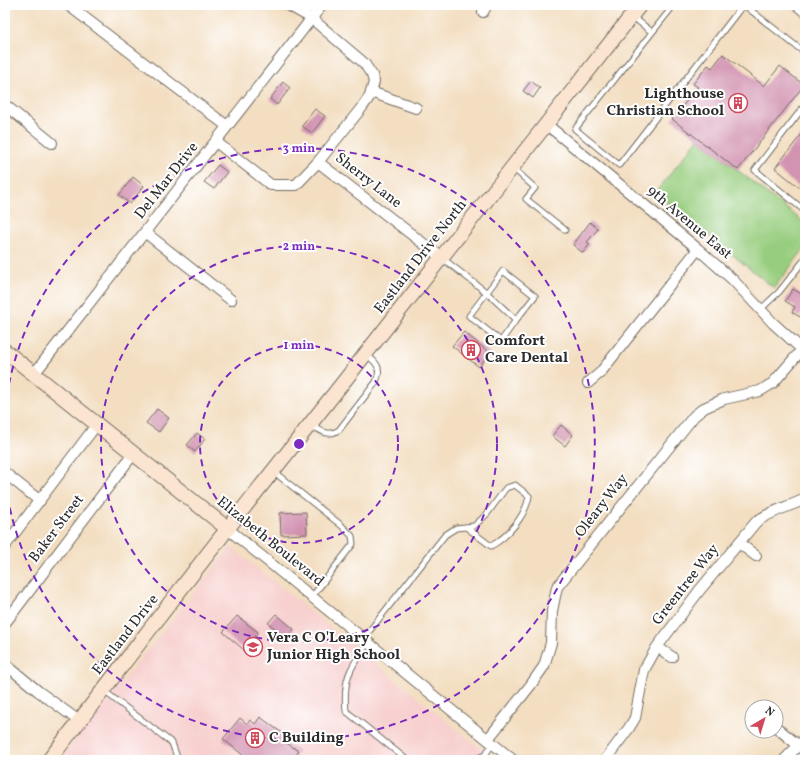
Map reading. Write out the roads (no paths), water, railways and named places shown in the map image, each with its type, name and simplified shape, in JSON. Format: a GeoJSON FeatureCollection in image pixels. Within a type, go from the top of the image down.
{"type":"FeatureCollection","features":[{"type":"Feature","properties":{"kind":"main road","name":"Eastland Drive North"},"geometry":{"type":"LineString","coordinates":[[228,529],[367,355],[640,5]]}},
{"type":"Feature","properties":{"kind":"main road","name":"Elizabeth Boulevard"},"geometry":{"type":"LineString","coordinates":[[5,351],[228,529]]}},
{"type":"Feature","properties":{"kind":"main road","name":"Eastland Drive"},"geometry":{"type":"LineString","coordinates":[[49,760],[104,691],[228,529]]}},
{"type":"Feature","properties":{"kind":"street"},"geometry":{"type":"LineString","coordinates":[[68,5],[227,126]]}},
{"type":"Feature","properties":{"kind":"street"},"geometry":{"type":"LineString","coordinates":[[288,5],[311,18],[364,63],[372,75],[374,82],[371,92],[363,106],[318,162]]}},
{"type":"Feature","properties":{"kind":"street","name":"Del Mar Drive"},"geometry":{"type":"LineString","coordinates":[[34,374],[146,233],[227,126],[322,5]]}},
{"type":"Feature","properties":{"kind":"street"},"geometry":{"type":"LineString","coordinates":[[371,92],[416,108]]}},
{"type":"Feature","properties":{"kind":"street"},"geometry":{"type":"LineString","coordinates":[[5,105],[52,143]]}},
{"type":"Feature","properties":{"kind":"street","name":"9th Avenue East"},"geometry":{"type":"LineString","coordinates":[[546,124],[698,249],[733,280],[761,309],[804,349]]}},
{"type":"Feature","properties":{"kind":"street","name":"Sherry Lane"},"geometry":{"type":"LineString","coordinates":[[216,142],[271,185],[296,185],[318,162],[442,258]]}},
{"type":"Feature","properties":{"kind":"street"},"geometry":{"type":"LineString","coordinates":[[146,233],[231,300]]}},
{"type":"Feature","properties":{"kind":"street"},"geometry":{"type":"LineString","coordinates":[[588,383],[600,373],[698,249]]}},
{"type":"Feature","properties":{"kind":"street","name":"Oleary Way"},"geometry":{"type":"LineString","coordinates":[[491,741],[544,666],[551,643],[552,611],[557,587],[662,454],[694,416],[704,408],[724,400],[760,391],[774,383],[804,349]]}},
{"type":"Feature","properties":{"kind":"street"},"geometry":{"type":"LineString","coordinates":[[5,546],[97,424]]}},
{"type":"Feature","properties":{"kind":"street","name":"Baker Street"},"geometry":{"type":"LineString","coordinates":[[5,623],[134,453]]}},
{"type":"Feature","properties":{"kind":"street"},"geometry":{"type":"LineString","coordinates":[[5,473],[40,500]]}},
{"type":"Feature","properties":{"kind":"street","name":"Greentree Way"},"geometry":{"type":"LineString","coordinates":[[605,760],[635,718],[644,670],[657,647],[698,592],[756,522],[765,515],[792,506],[805,499]]}},
{"type":"Feature","properties":{"kind":"street","name":"Elizabeth Boulevard"},"geometry":{"type":"LineString","coordinates":[[228,529],[310,598],[513,760]]}},
{"type":"Feature","properties":{"kind":"street","name":"Greentree Way"},"geometry":{"type":"LineString","coordinates":[[739,543],[756,556]]}},
{"type":"Feature","properties":{"kind":"street","name":"Greentree Way"},"geometry":{"type":"LineString","coordinates":[[657,647],[672,657]]}},
{"type":"Feature","properties":{"kind":"street"},"geometry":{"type":"LineString","coordinates":[[5,664],[38,691],[79,721]]}},
{"type":"Feature","properties":{"kind":"street"},"geometry":{"type":"LineString","coordinates":[[784,732],[802,742],[784,760]]}},
{"type":"Feature","properties":{"kind":"lane"},"geometry":{"type":"LineString","coordinates":[[674,5],[575,129],[619,164],[743,5],[805,53]]}},
{"type":"Feature","properties":{"kind":"lane"},"geometry":{"type":"LineString","coordinates":[[793,5],[805,15]]}},
{"type":"Feature","properties":{"kind":"lane"},"geometry":{"type":"LineString","coordinates":[[631,16],[652,32]]}},
{"type":"Feature","properties":{"kind":"lane"},"geometry":{"type":"LineString","coordinates":[[805,105],[755,170],[805,211]]}},
{"type":"Feature","properties":{"kind":"lane"},"geometry":{"type":"LineString","coordinates":[[513,168],[535,188],[526,198],[565,230]]}},
{"type":"Feature","properties":{"kind":"lane"},"geometry":{"type":"LineString","coordinates":[[442,258],[486,292],[516,320]]}},
{"type":"Feature","properties":{"kind":"lane"},"geometry":{"type":"LineString","coordinates":[[761,309],[779,292],[805,258]]}},
{"type":"Feature","properties":{"kind":"lane"},"geometry":{"type":"LineString","coordinates":[[502,271],[535,296],[516,320],[501,341],[468,316],[502,271]]}},
{"type":"Feature","properties":{"kind":"lane"},"geometry":{"type":"LineString","coordinates":[[311,424],[324,433],[332,434],[339,430],[376,382],[380,373],[378,364],[367,355]]}},
{"type":"Feature","properties":{"kind":"lane"},"geometry":{"type":"LineString","coordinates":[[273,471],[341,525],[352,536],[353,544],[310,598]]}},
{"type":"Feature","properties":{"kind":"lane"},"geometry":{"type":"LineString","coordinates":[[407,760],[346,711],[344,691],[352,665],[365,642],[445,535],[456,528],[474,526],[487,514],[506,488],[515,485],[530,496],[527,508],[501,541],[491,546],[466,527]]}},
{"type":"Feature","properties":{"kind":"lane"},"geometry":{"type":"LineString","coordinates":[[104,691],[172,743],[178,760]]}},
{"type":"Feature","properties":{"kind":"lane"},"geometry":{"type":"LineString","coordinates":[[473,760],[485,755],[491,741]]}},
{"type":"Feature","properties":{"kind":"place","name":"Lighthouse Christian School"},"geometry":{"type":"Point","coordinates":[738,103]}},
{"type":"Feature","properties":{"kind":"place","name":"Comfort Care Dental"},"geometry":{"type":"Point","coordinates":[471,350]}},
{"type":"Feature","properties":{"kind":"place","name":"Vera C O'Leary Junior High School"},"geometry":{"type":"Point","coordinates":[253,647]}},
{"type":"Feature","properties":{"kind":"place","name":"C Building"},"geometry":{"type":"Point","coordinates":[255,738]}}]}
